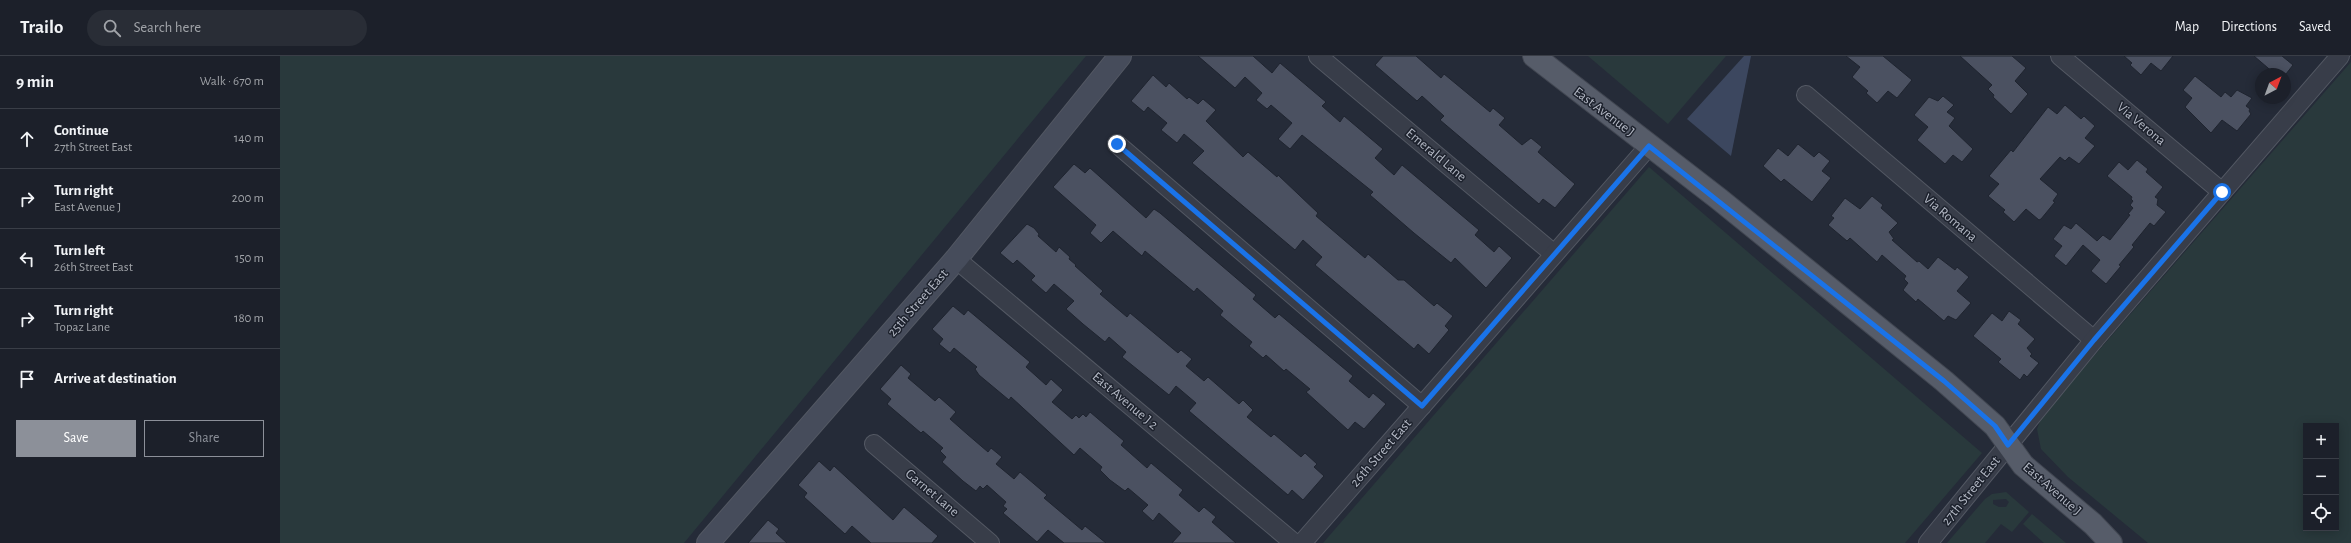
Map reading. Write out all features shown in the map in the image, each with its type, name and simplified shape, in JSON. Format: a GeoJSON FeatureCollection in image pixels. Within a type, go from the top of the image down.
{"type":"FeatureCollection","features":[{"type":"Feature","properties":{"kind":"main road","name":"East Avenue J"},"geometry":{"type":"LineString","coordinates":[[1534,56],[1944,381],[1995,426],[2023,465],[2093,524],[2112,543]]}},
{"type":"Feature","properties":{"kind":"main road","name":"East Avenue J"},"geometry":{"type":"LineString","coordinates":[[2093,524],[2121,543]]}},
{"type":"Feature","properties":{"kind":"street","name":"25th Street East"},"geometry":{"type":"LineString","coordinates":[[708,543],[956,259],[1120,56]]}},
{"type":"Feature","properties":{"kind":"street","name":"Emerald Lane"},"geometry":{"type":"LineString","coordinates":[[1318,56],[1554,254]]}},
{"type":"Feature","properties":{"kind":"street","name":"Via Verona"},"geometry":{"type":"LineString","coordinates":[[2060,56],[2222,192]]}},
{"type":"Feature","properties":{"kind":"street","name":"27th Street East"},"geometry":{"type":"LineString","coordinates":[[1928,543],[2094,340],[2340,56]]}},
{"type":"Feature","properties":{"kind":"street","name":"Via Romana"},"geometry":{"type":"LineString","coordinates":[[1806,95],[2094,340]]}},
{"type":"Feature","properties":{"kind":"street"},"geometry":{"type":"LineString","coordinates":[[1117,144],[1422,406]]}},
{"type":"Feature","properties":{"kind":"street","name":"26th Street East"},"geometry":{"type":"LineString","coordinates":[[1302,543],[1649,146]]}},
{"type":"Feature","properties":{"kind":"street","name":"East Avenue J 2"},"geometry":{"type":"LineString","coordinates":[[956,259],[1294,543]]}},
{"type":"Feature","properties":{"kind":"street","name":"Garnet Lane"},"geometry":{"type":"LineString","coordinates":[[874,444],[990,543]]}},
{"type":"Feature","properties":{"kind":"shaded area"},"geometry":{"type":"Polygon","coordinates":[[[280,56],[1086,56],[684,543],[280,543],[280,56]]]}},
{"type":"Feature","properties":{"kind":"shaded area"},"geometry":{"type":"Polygon","coordinates":[[[1588,56],[1726,56],[1668,124],[1588,56]]]}},
{"type":"Feature","properties":{"kind":"shaded area"},"geometry":{"type":"Polygon","coordinates":[[[2351,62],[2351,543],[2148,543],[2068,477],[2041,449],[2037,429],[2043,414],[2351,62]]]}},
{"type":"Feature","properties":{"kind":"shaded area"},"geometry":{"type":"Polygon","coordinates":[[[1649,167],[1982,453],[1905,543],[1323,543],[1649,167]]]}},
{"type":"Feature","properties":{"kind":"shaded area"},"geometry":{"type":"Polygon","coordinates":[[[2006,492],[2029,512],[2012,532],[2001,524],[1985,543],[1947,543],[1985,499],[1992,494],[2006,492]],[[2006,499],[1993,500],[1993,504],[1999,507],[2006,507],[2009,502],[2006,499]]]}},
{"type":"Feature","properties":{"kind":"shaded area"},"geometry":{"type":"Polygon","coordinates":[[[2032,514],[2066,543],[2044,543],[2023,524],[2032,514]]]}},
{"type":"Feature","properties":{"kind":"water"},"geometry":{"type":"Polygon","coordinates":[[[1744,56],[1751,56],[1731,156],[1687,119],[1744,56]]]}},
{"type":"Feature","properties":{"kind":"building"},"geometry":{"type":"Polygon","coordinates":[[[1198,56],[1253,56],[1272,73],[1280,63],[1326,102],[1322,106],[1340,122],[1344,116],[1383,149],[1375,158],[1394,175],[1402,165],[1479,230],[1475,235],[1494,252],[1499,246],[1512,258],[1486,288],[1455,258],[1451,263],[1414,233],[1370,195],[1373,192],[1302,135],[1290,149],[1278,139],[1292,123],[1271,105],[1267,109],[1256,100],[1262,93],[1245,77],[1235,88],[1198,56]]]}},
{"type":"Feature","properties":{"kind":"building"},"geometry":{"type":"Polygon","coordinates":[[[1383,56],[1416,56],[1441,78],[1444,74],[1490,112],[1493,108],[1505,118],[1499,125],[1522,145],[1531,138],[1542,147],[1538,152],[1575,184],[1555,208],[1543,199],[1539,204],[1440,120],[1444,116],[1422,96],[1417,101],[1375,65],[1383,56]]]}},
{"type":"Feature","properties":{"kind":"building"},"geometry":{"type":"Polygon","coordinates":[[[1846,56],[1883,56],[1912,80],[1897,98],[1888,91],[1877,103],[1866,93],[1868,91],[1852,77],[1860,67],[1846,56]]]}},
{"type":"Feature","properties":{"kind":"building"},"geometry":{"type":"Polygon","coordinates":[[[1960,56],[2012,56],[2026,68],[2015,81],[2028,94],[2011,114],[1993,97],[1994,95],[1988,89],[1992,85],[1960,56]]]}},
{"type":"Feature","properties":{"kind":"building"},"geometry":{"type":"Polygon","coordinates":[[[2124,56],[2173,56],[2161,71],[2151,63],[2141,75],[2130,65],[2132,63],[2124,56]]]}},
{"type":"Feature","properties":{"kind":"building"},"geometry":{"type":"Polygon","coordinates":[[[2254,56],[2282,56],[2293,65],[2291,68],[2268,68],[2254,56]]]}},
{"type":"Feature","properties":{"kind":"building"},"geometry":{"type":"Polygon","coordinates":[[[1153,75],[1166,87],[1169,83],[1187,99],[1189,97],[1198,104],[1203,99],[1216,110],[1206,121],[1243,157],[1248,152],[1277,177],[1278,175],[1318,213],[1316,216],[1365,258],[1368,254],[1398,280],[1404,280],[1434,306],[1437,303],[1453,316],[1445,326],[1449,330],[1429,354],[1418,344],[1414,349],[1315,265],[1322,257],[1303,240],[1295,250],[1192,163],[1204,151],[1184,134],[1177,143],[1161,130],[1167,123],[1148,107],[1144,112],[1131,101],[1153,75]]]}},
{"type":"Feature","properties":{"kind":"building"},"geometry":{"type":"Polygon","coordinates":[[[2195,76],[2221,97],[2225,92],[2231,97],[2237,90],[2252,98],[2246,106],[2250,109],[2249,111],[2251,114],[2237,131],[2222,120],[2211,133],[2185,107],[2192,98],[2183,90],[2195,76]]]}},
{"type":"Feature","properties":{"kind":"building"},"geometry":{"type":"Polygon","coordinates":[[[1943,96],[1954,105],[1947,112],[1955,118],[1949,126],[1973,149],[1962,162],[1953,155],[1945,164],[1917,140],[1928,127],[1914,115],[1929,97],[1938,101],[1943,96]]]}},
{"type":"Feature","properties":{"kind":"building"},"geometry":{"type":"Polygon","coordinates":[[[2065,105],[2081,119],[2084,116],[2095,126],[2085,138],[2095,146],[2079,164],[2069,157],[2065,161],[2060,157],[2040,179],[2058,194],[2053,201],[2055,202],[2041,219],[2039,220],[2026,209],[2014,222],[2003,212],[2005,210],[1988,196],[1999,184],[1989,176],[2011,150],[2013,152],[2048,107],[2057,114],[2065,105]]]}},
{"type":"Feature","properties":{"kind":"building"},"geometry":{"type":"Polygon","coordinates":[[[1798,144],[1814,157],[1819,152],[1830,161],[1822,171],[1831,178],[1812,202],[1784,179],[1781,182],[1763,166],[1778,148],[1788,156],[1798,144]]]}},
{"type":"Feature","properties":{"kind":"building"},"geometry":{"type":"Polygon","coordinates":[[[2137,160],[2148,169],[2146,172],[2163,187],[2155,197],[2158,199],[2157,205],[2166,212],[2154,226],[2150,223],[2132,245],[2134,247],[2106,284],[2091,271],[2100,260],[2083,245],[2066,266],[2054,256],[2062,246],[2053,239],[2064,225],[2071,229],[2076,223],[2097,241],[2103,235],[2110,240],[2130,215],[2128,214],[2133,208],[2130,205],[2133,201],[2131,199],[2132,197],[2107,176],[2119,162],[2128,170],[2137,160]]]}},
{"type":"Feature","properties":{"kind":"building"},"geometry":{"type":"Polygon","coordinates":[[[1074,164],[1085,173],[1090,168],[1146,218],[1154,209],[1160,213],[1256,295],[1253,299],[1275,318],[1279,314],[1353,376],[1349,381],[1369,398],[1373,393],[1386,404],[1364,429],[1355,422],[1348,430],[1306,392],[1310,389],[1286,369],[1284,371],[1266,355],[1263,358],[1249,346],[1252,342],[1220,315],[1223,311],[1197,288],[1194,292],[1145,251],[1142,256],[1113,231],[1101,243],[1090,233],[1096,225],[1053,187],[1074,164]]]}},
{"type":"Feature","properties":{"kind":"building"},"geometry":{"type":"Polygon","coordinates":[[[1872,196],[1883,205],[1881,208],[1898,223],[1889,232],[1894,239],[1892,240],[1917,262],[1919,261],[1928,269],[1938,257],[1955,270],[1957,267],[1969,277],[1957,291],[1971,303],[1956,320],[1948,316],[1944,321],[1918,299],[1916,302],[1903,290],[1908,283],[1904,279],[1906,276],[1882,255],[1877,262],[1850,238],[1847,241],[1828,225],[1834,218],[1831,216],[1845,198],[1860,209],[1872,196]]]}},
{"type":"Feature","properties":{"kind":"building"},"geometry":{"type":"Polygon","coordinates":[[[1027,224],[1034,228],[1039,234],[1038,236],[1056,252],[1059,247],[1070,257],[1069,259],[1076,265],[1075,266],[1103,291],[1100,294],[1127,317],[1130,313],[1178,353],[1181,350],[1192,359],[1186,366],[1204,381],[1208,377],[1239,404],[1243,400],[1253,410],[1247,417],[1271,437],[1274,434],[1301,457],[1305,453],[1317,464],[1314,467],[1324,476],[1303,500],[1292,490],[1288,495],[1189,411],[1196,403],[1176,386],[1169,395],[1122,357],[1126,352],[1109,337],[1105,342],[1083,324],[1066,309],[1074,301],[1054,284],[1046,293],[1031,280],[1035,276],[1017,260],[1013,264],[1000,253],[1027,224]]]}},
{"type":"Feature","properties":{"kind":"building"},"geometry":{"type":"Polygon","coordinates":[[[953,306],[964,315],[968,310],[1030,362],[1026,367],[1046,385],[1051,379],[1063,390],[1052,402],[1072,419],[1076,415],[1079,418],[1083,414],[1086,417],[1090,412],[1124,441],[1121,445],[1147,468],[1151,463],[1183,490],[1179,495],[1199,512],[1204,507],[1216,517],[1212,522],[1236,543],[1172,543],[1181,533],[1159,513],[1153,521],[1142,511],[1148,505],[1128,488],[1125,491],[1110,480],[1100,470],[1102,467],[1080,448],[1074,455],[1011,397],[1009,400],[979,375],[975,369],[977,367],[954,348],[950,353],[939,344],[943,339],[932,329],[953,306]]]}},
{"type":"Feature","properties":{"kind":"building"},"geometry":{"type":"Polygon","coordinates":[[[2009,311],[2021,320],[2018,324],[2035,339],[2027,348],[2032,354],[2030,356],[2039,363],[2027,377],[2024,374],[2020,380],[1998,362],[2001,359],[1973,336],[1992,313],[2002,321],[2009,311]]]}},
{"type":"Feature","properties":{"kind":"building"},"geometry":{"type":"Polygon","coordinates":[[[901,365],[911,374],[908,378],[935,401],[939,397],[956,412],[950,419],[988,452],[991,448],[1002,457],[996,464],[1014,479],[1020,472],[1047,495],[1044,498],[1082,530],[1085,526],[1106,543],[1064,543],[1048,530],[1037,542],[1003,513],[1007,509],[1003,506],[1006,502],[987,485],[983,489],[980,486],[976,491],[963,481],[942,462],[946,457],[940,451],[943,448],[923,431],[921,433],[887,404],[891,399],[880,389],[901,365]]]}},
{"type":"Feature","properties":{"kind":"building"},"geometry":{"type":"Polygon","coordinates":[[[819,461],[830,471],[834,466],[893,520],[904,507],[938,536],[932,543],[871,543],[852,526],[845,534],[804,497],[807,493],[798,485],[819,461]]]}},
{"type":"Feature","properties":{"kind":"building"},"geometry":{"type":"Polygon","coordinates":[[[768,520],[779,529],[776,533],[787,543],[748,543],[768,520]]]}},
{"type":"Feature","properties":{"kind":"route"},"geometry":{"type":"LineString","coordinates":[[1117,144],[1422,406],[1649,146],[1719,200],[1944,381],[1995,426],[2008,445],[2094,340],[2222,192]]}}]}
